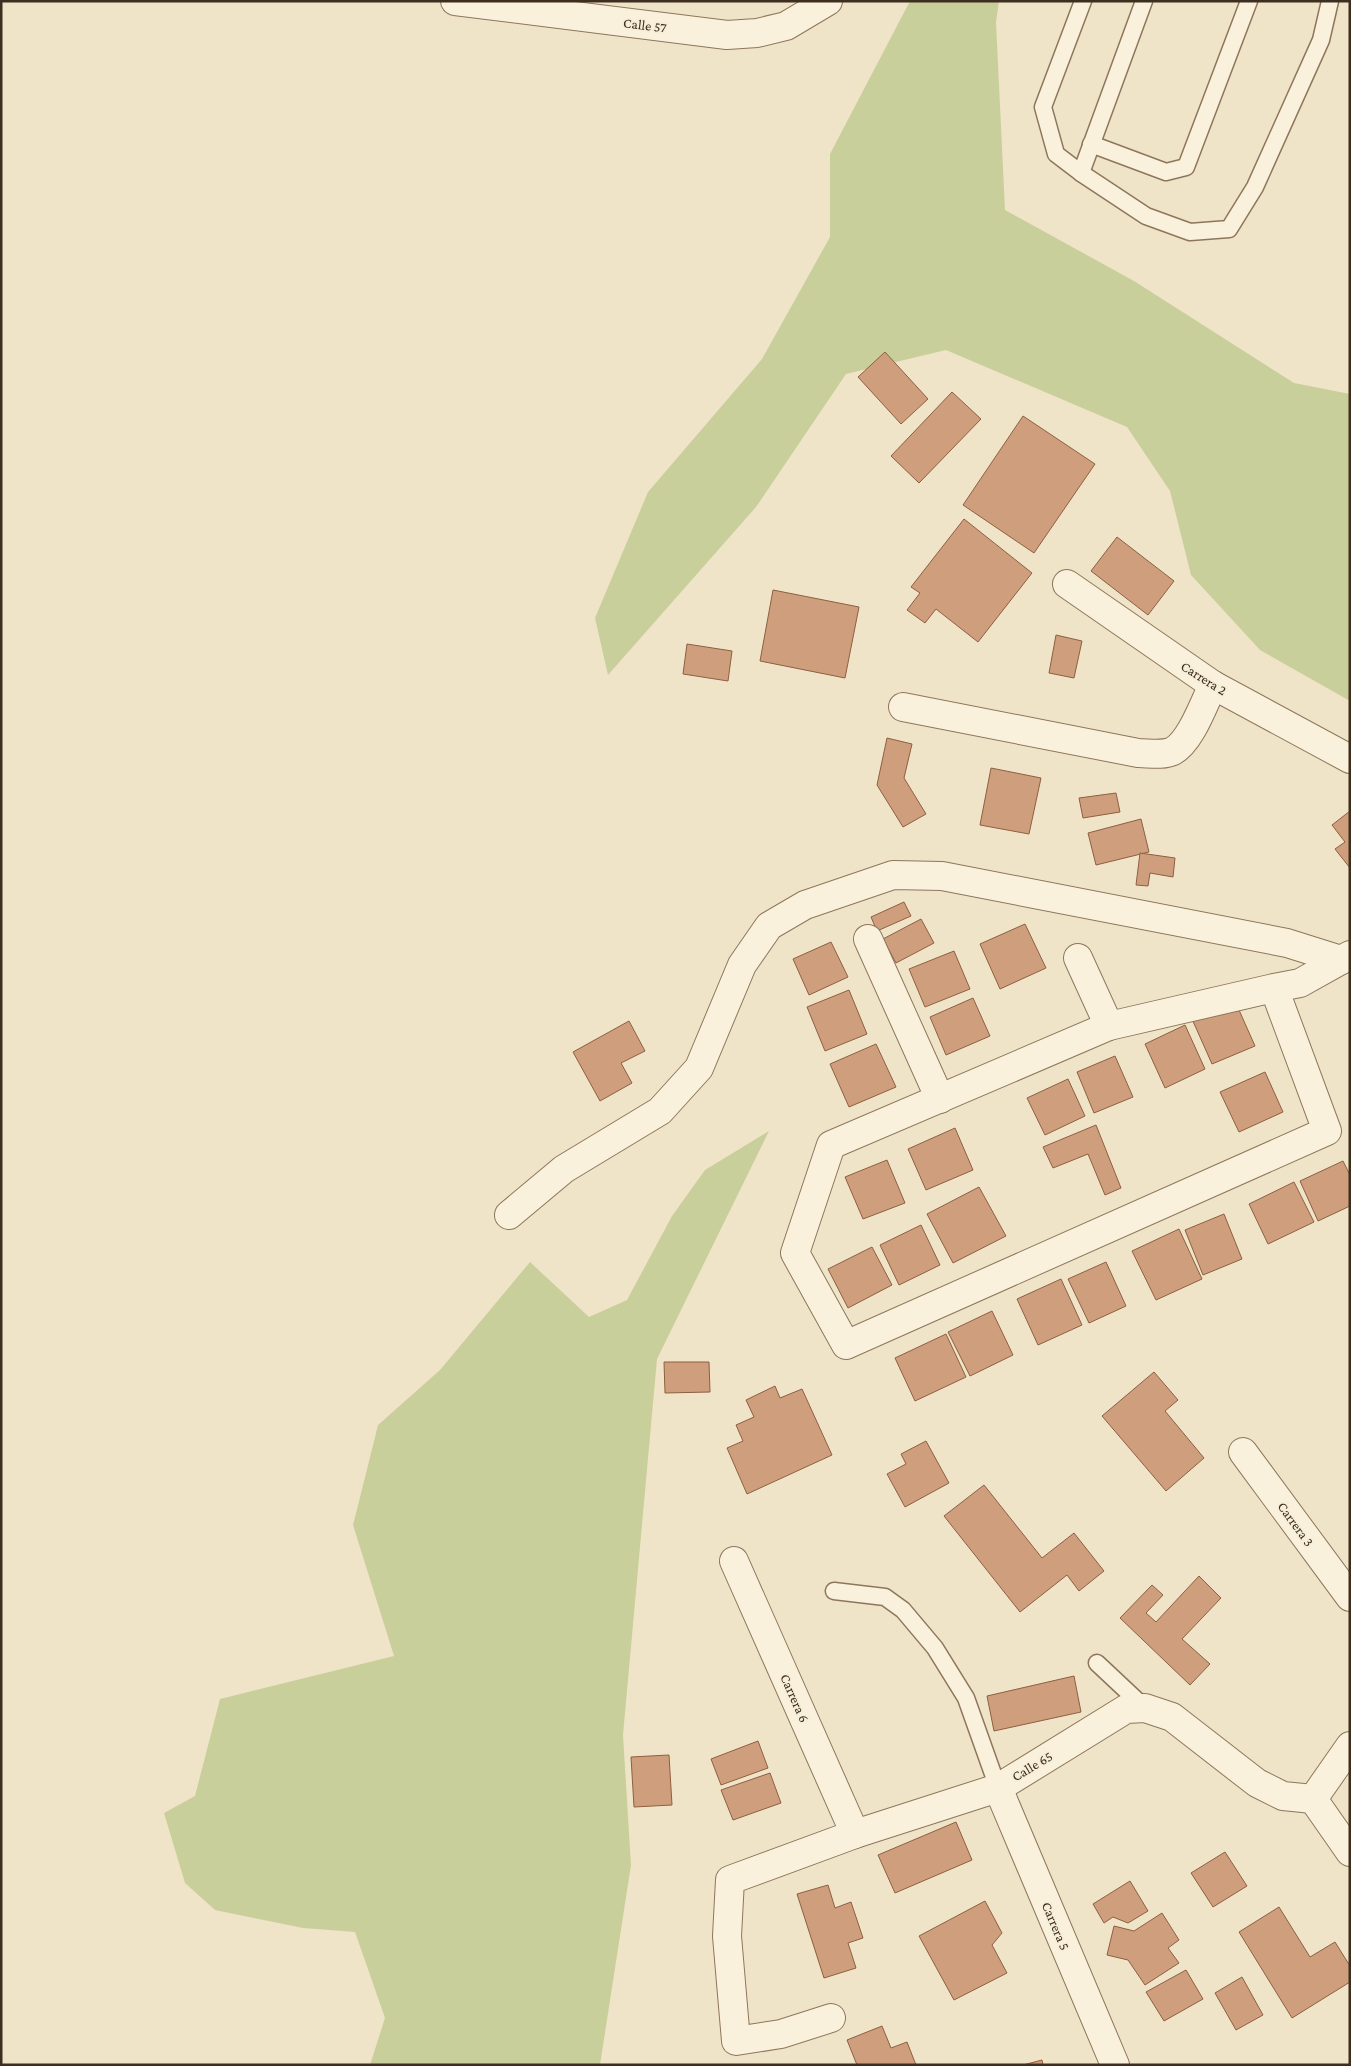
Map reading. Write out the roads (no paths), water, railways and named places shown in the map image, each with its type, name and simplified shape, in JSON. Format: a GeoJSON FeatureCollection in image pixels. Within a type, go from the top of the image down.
{"type":"FeatureCollection","features":[{"type":"Feature","properties":{"kind":"street","name":"Calle 57"},"geometry":{"type":"LineString","coordinates":[[455,1],[727,35],[757,33],[786,26],[828,1]]}},
{"type":"Feature","properties":{"kind":"street","name":"Carrera 2"},"geometry":{"type":"LineString","coordinates":[[1067,584],[1213,685],[1350,758]]}},
{"type":"Feature","properties":{"kind":"street"},"geometry":{"type":"LineString","coordinates":[[903,707],[1138,753],[1160,754],[1173,750],[1188,737],[1213,685]]}},
{"type":"Feature","properties":{"kind":"street"},"geometry":{"type":"LineString","coordinates":[[509,1214],[564,1169],[660,1111],[699,1068],[742,965],[769,926],[805,904],[893,875],[942,876],[1287,943],[1346,957]]}},
{"type":"Feature","properties":{"kind":"street"},"geometry":{"type":"LineString","coordinates":[[868,939],[940,1100]]}},
{"type":"Feature","properties":{"kind":"street"},"geometry":{"type":"LineString","coordinates":[[1274,988],[1327,1131],[846,1345],[795,1253],[832,1144],[940,1100],[1109,1026],[1300,982],[1346,957]]}},
{"type":"Feature","properties":{"kind":"street"},"geometry":{"type":"LineString","coordinates":[[1078,958],[1109,1026]]}},
{"type":"Feature","properties":{"kind":"street","name":"Carrera 3"},"geometry":{"type":"LineString","coordinates":[[1243,1452],[1350,1597]]}},
{"type":"Feature","properties":{"kind":"street","name":"Carrera 6"},"geometry":{"type":"LineString","coordinates":[[734,1561],[855,1834]]}},
{"type":"Feature","properties":{"kind":"street","name":"Calle 65"},"geometry":{"type":"LineString","coordinates":[[831,2018],[781,2034],[736,2040],[727,1936],[730,1880],[855,1834],[998,1788],[1126,1709],[1145,1708],[1172,1717],[1257,1783],[1283,1796],[1313,1799]]}},
{"type":"Feature","properties":{"kind":"street"},"geometry":{"type":"LineString","coordinates":[[1350,1746],[1313,1799],[1350,1852]]}},
{"type":"Feature","properties":{"kind":"street","name":"Carrera 5"},"geometry":{"type":"LineString","coordinates":[[998,1788],[1115,2065]]}},
{"type":"Feature","properties":{"kind":"lane"},"geometry":{"type":"LineString","coordinates":[[1083,1],[1043,107],[1056,154],[1080,173],[1146,216],[1190,232],[1229,229],[1255,187],[1320,40],[1330,1]]}},
{"type":"Feature","properties":{"kind":"lane"},"geometry":{"type":"LineString","coordinates":[[1080,173],[1144,1]]}},
{"type":"Feature","properties":{"kind":"lane"},"geometry":{"type":"LineString","coordinates":[[1091,144],[1166,172],[1186,167],[1249,1]]}},
{"type":"Feature","properties":{"kind":"lane"},"geometry":{"type":"LineString","coordinates":[[834,1591],[885,1598],[903,1610],[935,1648],[966,1698],[998,1788]]}},
{"type":"Feature","properties":{"kind":"lane"},"geometry":{"type":"LineString","coordinates":[[1097,1663],[1145,1708]]}}]}
